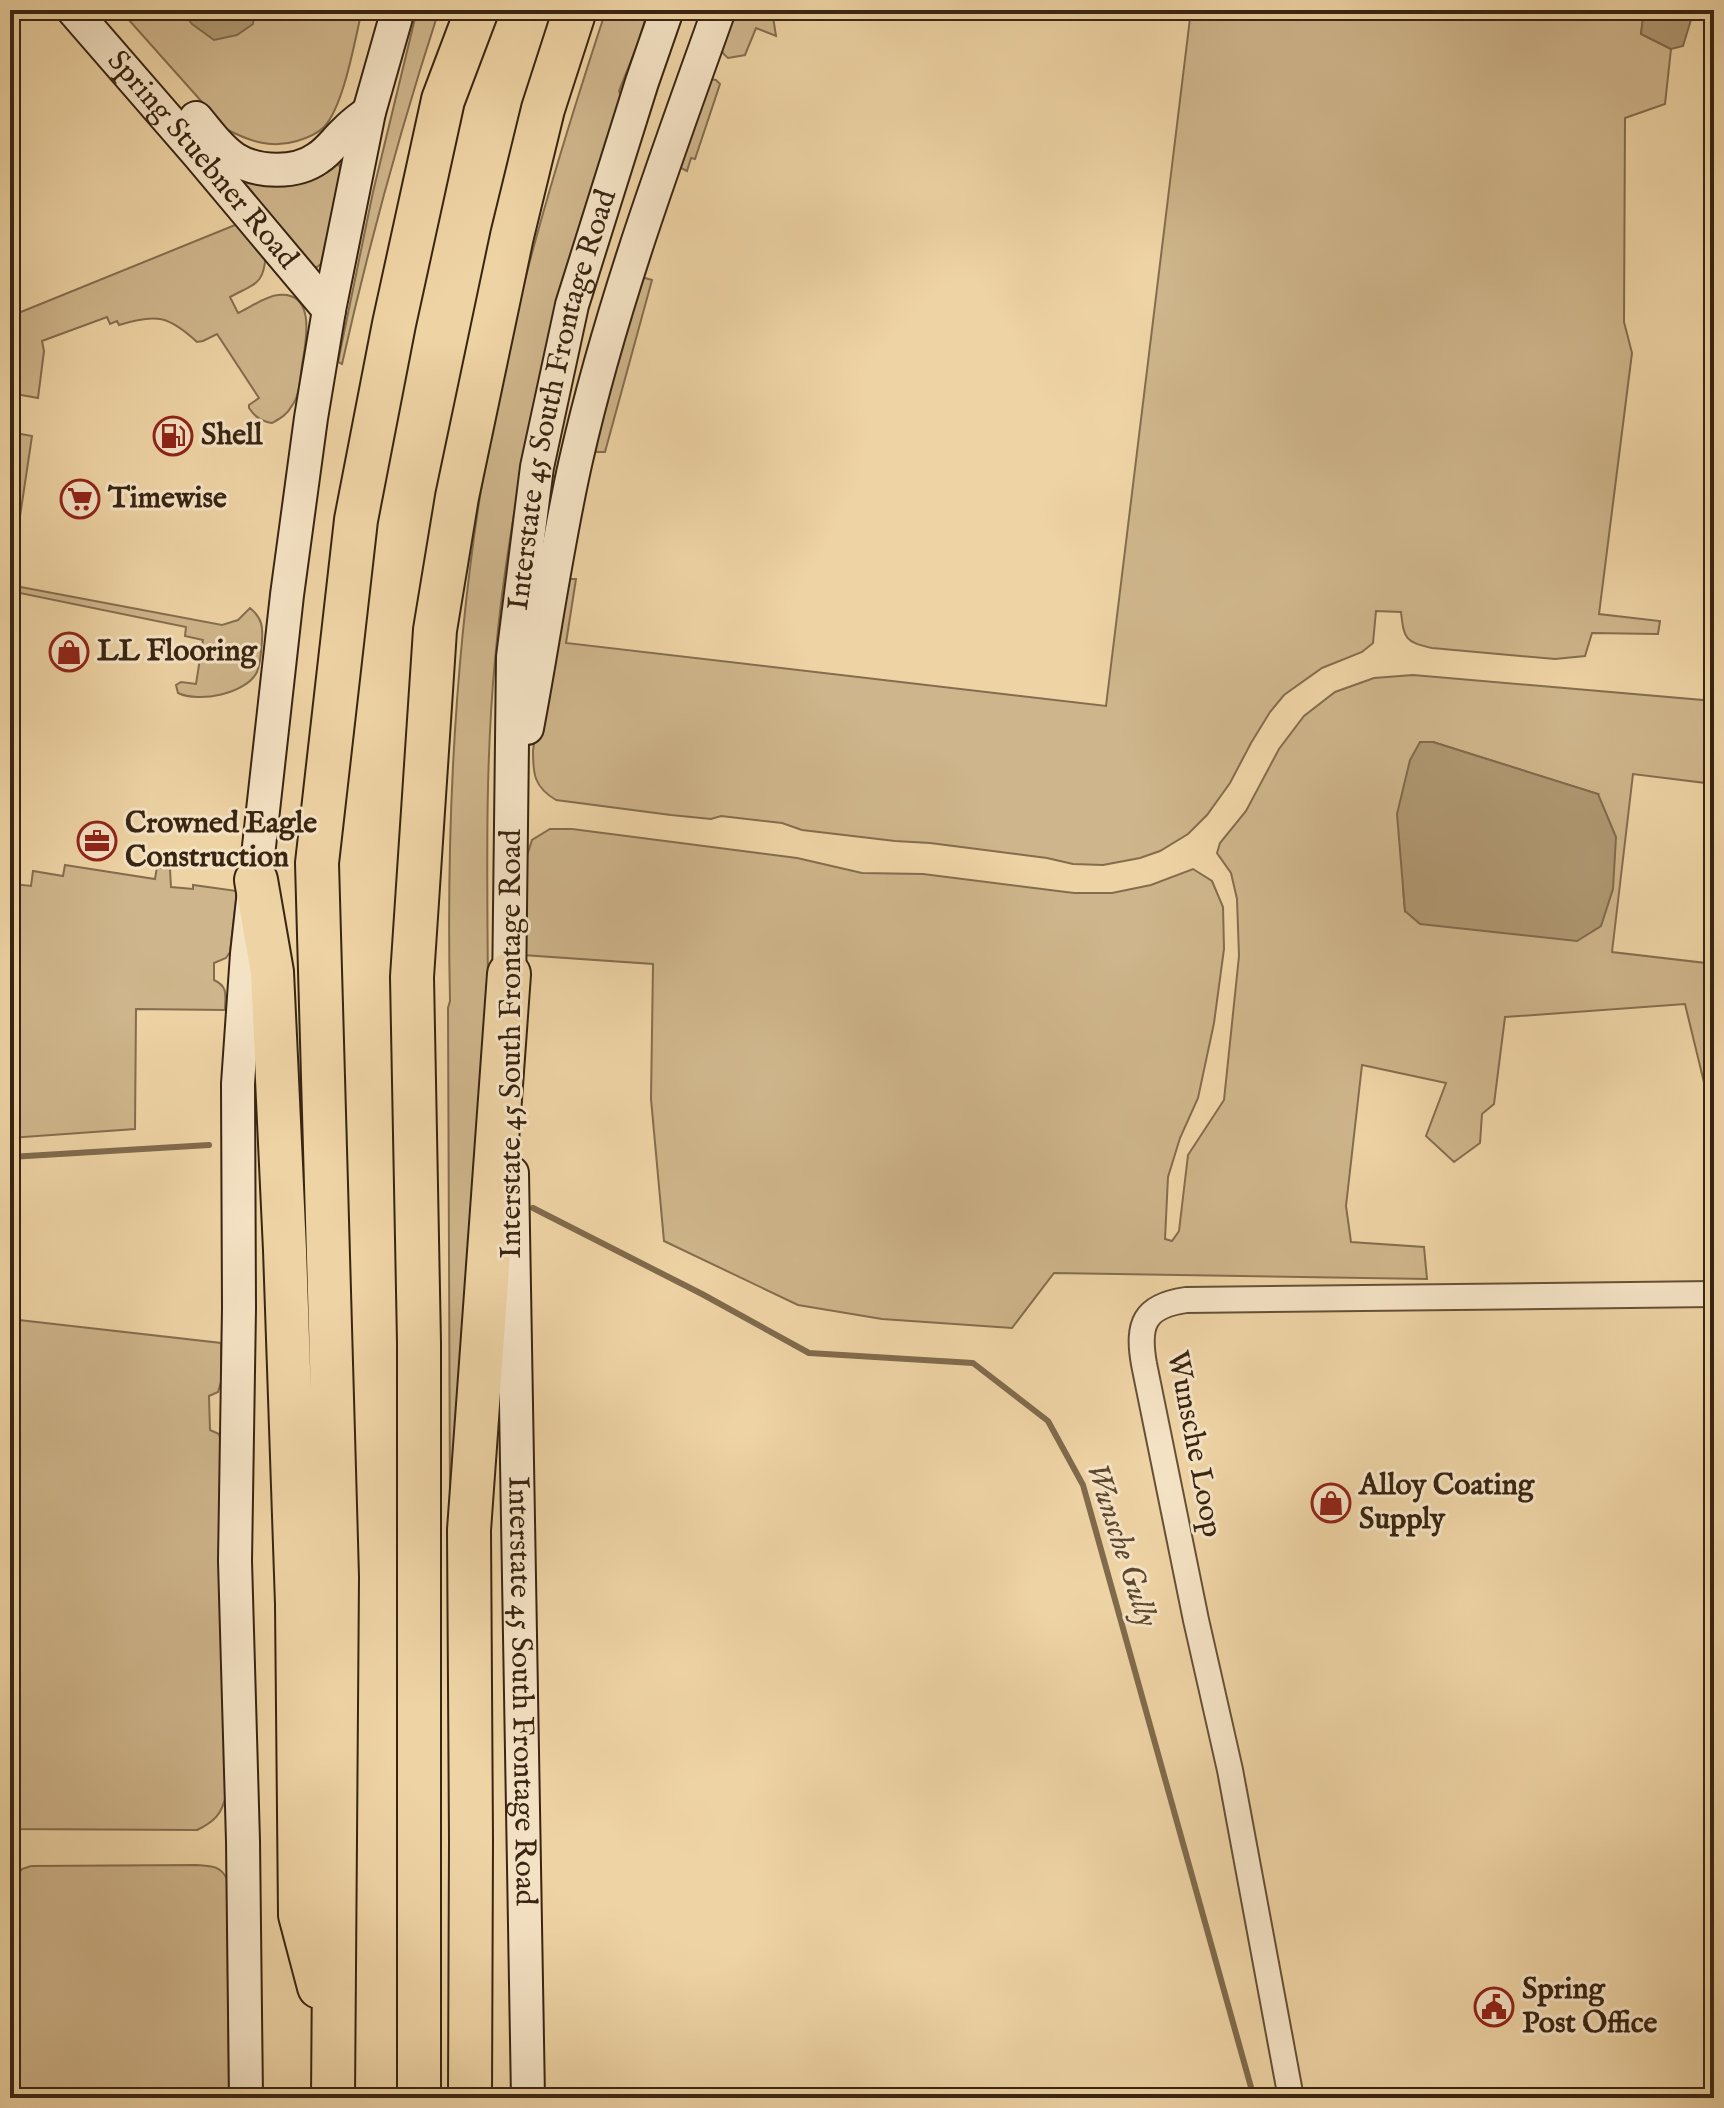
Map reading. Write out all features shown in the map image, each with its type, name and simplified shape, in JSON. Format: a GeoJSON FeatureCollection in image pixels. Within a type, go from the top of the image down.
{"type":"FeatureCollection","features":[{"type":"Feature","properties":{"kind":"highway"},"geometry":{"type":"LineString","coordinates":[[333,2098],[337,1577],[317,863],[356,520],[394,324],[443,100],[477,10]]}},
{"type":"Feature","properties":{"kind":"highway"},"geometry":{"type":"LineString","coordinates":[[419,2098],[419,1343],[412,977],[434,646],[457,497],[509,251],[543,109],[575,10]]}},
{"type":"Feature","properties":{"kind":"highway"},"geometry":{"type":"LineString","coordinates":[[256,880],[272,972],[285,1250],[297,1604],[300,1915],[333,2042]]}},
{"type":"Feature","properties":{"kind":"highway"},"geometry":{"type":"LineString","coordinates":[[470,2098],[469,1530],[509,974]]}},
{"type":"Feature","properties":{"kind":"main road","name":"Spring Stuebner Road"},"geometry":{"type":"LineString","coordinates":[[73,10],[329,310]]}},
{"type":"Feature","properties":{"kind":"main road","name":"Spring Stuebner Road"},"geometry":{"type":"LineString","coordinates":[[100,10],[223,149],[237,160],[274,170],[307,165],[369,112]]}},
{"type":"Feature","properties":{"kind":"main road"},"geometry":{"type":"LineString","coordinates":[[246,2098],[235,1561],[239,1308],[238,1084],[247,954],[287,595],[311,418],[329,310],[369,112],[398,10]]}},
{"type":"Feature","properties":{"kind":"main road","name":"Interstate 45 South Frontage Road"},"geometry":{"type":"LineString","coordinates":[[528,2098],[509,974],[513,657],[537,467],[572,305],[667,10]]}},
{"type":"Feature","properties":{"kind":"main road"},"geometry":{"type":"LineString","coordinates":[[511,809],[555,561],[591,399],[631,263],[719,10]]}},
{"type":"Feature","properties":{"kind":"street","name":"Wunsche Loop"},"geometry":{"type":"LineString","coordinates":[[1291,2098],[1230,1770],[1144,1364],[1141,1336],[1145,1323],[1159,1307],[1186,1300],[1714,1294]]}},
{"type":"Feature","properties":{"kind":"shaded area"},"geometry":{"type":"Polygon","coordinates":[[[120,10],[362,10],[348,72],[331,117],[312,136],[269,144],[226,129],[120,10]]]}},
{"type":"Feature","properties":{"kind":"shaded area"},"geometry":{"type":"Polygon","coordinates":[[[181,10],[255,10],[253,24],[237,35],[214,40],[192,24],[181,10]]]}},
{"type":"Feature","properties":{"kind":"shaded area"},"geometry":{"type":"Polygon","coordinates":[[[417,10],[439,10],[386,186],[342,364],[338,362],[373,192],[417,10]]]}},
{"type":"Feature","properties":{"kind":"shaded area"},"geometry":{"type":"Polygon","coordinates":[[[606,10],[648,10],[619,91],[621,96],[579,235],[542,375],[514,516],[495,660],[488,772],[486,1132],[451,1751],[448,1008],[451,799],[460,665],[485,465],[508,349],[553,179],[606,10]]]}},
{"type":"Feature","properties":{"kind":"shaded area"},"geometry":{"type":"Polygon","coordinates":[[[727,10],[772,10],[776,36],[756,28],[745,55],[728,58],[720,42],[727,10]]]}},
{"type":"Feature","properties":{"kind":"shaded area"},"geometry":{"type":"Polygon","coordinates":[[[1191,10],[1644,10],[1641,34],[1671,49],[1665,104],[1625,118],[1624,322],[1632,353],[1599,614],[1660,621],[1658,634],[1592,633],[1585,656],[1555,659],[1423,646],[1411,641],[1405,634],[1401,612],[1376,611],[1373,643],[1362,652],[1322,668],[1284,695],[1270,712],[1230,783],[1207,815],[1188,834],[1160,851],[1103,865],[1073,864],[930,843],[802,830],[782,823],[721,816],[711,819],[671,815],[556,800],[549,795],[536,779],[533,751],[548,641],[568,579],[576,579],[566,643],[1106,706],[1191,10]]]}},
{"type":"Feature","properties":{"kind":"shaded area"},"geometry":{"type":"Polygon","coordinates":[[[1644,10],[1694,10],[1683,46],[1671,49],[1641,34],[1644,10]]]}},
{"type":"Feature","properties":{"kind":"shaded area"},"geometry":{"type":"Polygon","coordinates":[[[710,79],[720,84],[695,159],[691,158],[687,171],[677,162],[710,79]]]}},
{"type":"Feature","properties":{"kind":"shaded area"},"geometry":{"type":"Polygon","coordinates":[[[338,163],[341,174],[321,264],[309,267],[228,167],[338,163]]]}},
{"type":"Feature","properties":{"kind":"shaded area"},"geometry":{"type":"Polygon","coordinates":[[[240,223],[266,253],[263,271],[257,282],[230,297],[238,313],[278,295],[290,296],[299,301],[304,309],[306,332],[298,393],[283,416],[272,423],[251,411],[249,405],[259,398],[217,334],[197,342],[170,322],[153,318],[119,325],[117,321],[110,324],[107,317],[42,341],[44,351],[38,398],[10,393],[11,316],[240,223]]]}},
{"type":"Feature","properties":{"kind":"shaded area"},"geometry":{"type":"Polygon","coordinates":[[[637,280],[652,280],[605,452],[597,452],[589,448],[637,280]]]}},
{"type":"Feature","properties":{"kind":"shaded area"},"geometry":{"type":"Polygon","coordinates":[[[10,432],[32,436],[15,550],[10,560],[10,432]]]}},
{"type":"Feature","properties":{"kind":"shaded area"},"geometry":{"type":"Polygon","coordinates":[[[10,585],[222,625],[238,620],[250,608],[262,627],[257,672],[251,680],[233,691],[209,697],[178,693],[176,685],[181,682],[196,684],[203,640],[185,636],[186,627],[10,591],[10,585]]]}},
{"type":"Feature","properties":{"kind":"shaded area"},"geometry":{"type":"Polygon","coordinates":[[[1413,675],[1714,701],[1714,784],[1633,774],[1612,952],[1714,964],[1714,1105],[1708,1099],[1685,1004],[1505,1017],[1494,1104],[1482,1114],[1480,1143],[1454,1162],[1426,1136],[1446,1083],[1362,1065],[1346,1206],[1351,1242],[1424,1247],[1427,1279],[1054,1273],[1012,1328],[882,1319],[798,1305],[664,1241],[651,1099],[653,964],[523,955],[526,859],[532,840],[550,829],[572,829],[797,858],[862,873],[923,874],[1074,893],[1112,893],[1151,885],[1193,869],[1212,881],[1223,907],[1224,949],[1214,1023],[1198,1098],[1180,1138],[1168,1177],[1165,1239],[1172,1241],[1179,1231],[1188,1155],[1224,1100],[1239,956],[1237,899],[1231,873],[1217,853],[1220,843],[1246,811],[1279,749],[1304,716],[1335,692],[1374,678],[1413,675]],[[1420,742],[1403,888],[1405,911],[1598,794],[1433,742],[1420,742]]]}},
{"type":"Feature","properties":{"kind":"shaded area"},"geometry":{"type":"Polygon","coordinates":[[[1420,742],[1433,742],[1598,794],[1616,837],[1613,889],[1601,926],[1577,941],[1420,924],[1405,911],[1397,814],[1410,760],[1420,742]]]}},
{"type":"Feature","properties":{"kind":"shaded area"},"geometry":{"type":"Polygon","coordinates":[[[65,865],[155,879],[157,867],[170,869],[171,887],[193,889],[193,885],[237,891],[230,952],[226,958],[214,963],[214,980],[225,992],[225,1010],[136,1009],[135,1129],[10,1138],[10,901],[14,884],[31,886],[33,871],[63,876],[65,865]]]}},
{"type":"Feature","properties":{"kind":"shaded area"},"geometry":{"type":"Polygon","coordinates":[[[10,1319],[221,1343],[221,1382],[218,1392],[209,1396],[210,1430],[219,1434],[223,1449],[226,1795],[216,1817],[197,1830],[10,1829],[10,1319]]]}},
{"type":"Feature","properties":{"kind":"shaded area"},"geometry":{"type":"Polygon","coordinates":[[[196,1865],[218,1869],[227,1879],[229,2098],[10,2098],[10,1925],[17,1876],[22,1869],[31,1866],[196,1865]]]}},
{"type":"Feature","properties":{"kind":"waterway","name":"Wunsche Gully"},"geometry":{"type":"LineString","coordinates":[[10,1157],[209,1145]]}},
{"type":"Feature","properties":{"kind":"waterway","name":"Wunsche Gully"},"geometry":{"type":"LineString","coordinates":[[533,1208],[702,1294],[809,1353],[973,1363],[1048,1421],[1083,1485],[1254,2098]]}},
{"type":"Feature","properties":{"kind":"place","name":"Shell"},"geometry":{"type":"Point","coordinates":[173,436]}},
{"type":"Feature","properties":{"kind":"place","name":"Timewise"},"geometry":{"type":"Point","coordinates":[80,499]}},
{"type":"Feature","properties":{"kind":"place","name":"LL Flooring"},"geometry":{"type":"Point","coordinates":[69,652]}},
{"type":"Feature","properties":{"kind":"place","name":"Crowned Eagle Construction"},"geometry":{"type":"Point","coordinates":[97,841]}},
{"type":"Feature","properties":{"kind":"place","name":"Alloy Coating Supply"},"geometry":{"type":"Point","coordinates":[1331,1503]}},
{"type":"Feature","properties":{"kind":"place","name":"Spring Post Office"},"geometry":{"type":"Point","coordinates":[1494,2007]}}]}
